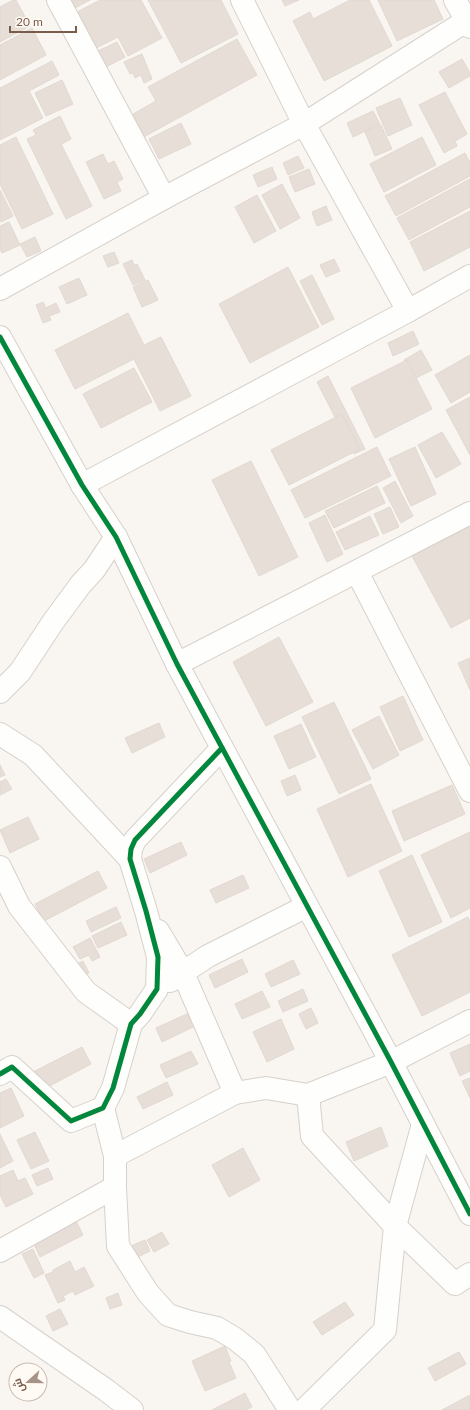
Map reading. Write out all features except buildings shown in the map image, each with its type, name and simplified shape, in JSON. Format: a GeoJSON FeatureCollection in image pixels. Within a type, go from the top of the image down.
{"type":"FeatureCollection","features":[{"type":"Feature","properties":{"kind":"street"},"geometry":{"type":"LineString","coordinates":[[58,0],[164,198]]}},
{"type":"Feature","properties":{"kind":"street"},"geometry":{"type":"LineString","coordinates":[[242,0],[304,124],[408,311]]}},
{"type":"Feature","properties":{"kind":"street"},"geometry":{"type":"LineString","coordinates":[[0,289],[164,198],[304,124],[468,24],[455,0]]}},
{"type":"Feature","properties":{"kind":"street"},"geometry":{"type":"LineString","coordinates":[[82,485],[408,311],[470,276]]}},
{"type":"Feature","properties":{"kind":"street"},"geometry":{"type":"LineString","coordinates":[[0,337],[82,485],[116,537],[177,664],[391,1062],[470,1214]]}},
{"type":"Feature","properties":{"kind":"street"},"geometry":{"type":"LineString","coordinates":[[177,664],[470,513]]}},
{"type":"Feature","properties":{"kind":"street"},"geometry":{"type":"LineString","coordinates":[[0,692],[20,672],[53,622],[81,584],[94,570],[116,537]]}},
{"type":"Feature","properties":{"kind":"street"},"geometry":{"type":"LineString","coordinates":[[357,572],[470,790]]}},
{"type":"Feature","properties":{"kind":"street"},"geometry":{"type":"LineString","coordinates":[[0,734],[33,755],[130,859]]}},
{"type":"Feature","properties":{"kind":"street"},"geometry":{"type":"LineString","coordinates":[[157,989],[158,957],[130,859],[131,849],[135,840],[222,748]]}},
{"type":"Feature","properties":{"kind":"street"},"geometry":{"type":"LineString","coordinates":[[0,867],[19,906],[86,992],[131,1024]]}},
{"type":"Feature","properties":{"kind":"street"},"geometry":{"type":"LineString","coordinates":[[0,1074],[12,1067],[71,1122],[102,1108],[113,1088],[131,1024],[140,1014],[157,989],[208,956],[307,906]]}},
{"type":"Feature","properties":{"kind":"street"},"geometry":{"type":"LineString","coordinates":[[146,911],[183,972],[235,1093]]}},
{"type":"Feature","properties":{"kind":"street"},"geometry":{"type":"LineString","coordinates":[[115,1156],[235,1093],[266,1088],[308,1095],[391,1062],[470,1021]]}},
{"type":"Feature","properties":{"kind":"street"},"geometry":{"type":"LineString","coordinates":[[308,1095],[312,1136],[395,1226],[455,1284],[470,1274]]}},
{"type":"Feature","properties":{"kind":"street"},"geometry":{"type":"LineString","coordinates":[[102,1108],[115,1156],[118,1246],[148,1293],[168,1315],[217,1328],[234,1338],[254,1354],[290,1410]]}},
{"type":"Feature","properties":{"kind":"street"},"geometry":{"type":"LineString","coordinates":[[304,1410],[385,1330],[395,1226],[423,1124]]}},
{"type":"Feature","properties":{"kind":"street"},"geometry":{"type":"LineString","coordinates":[[0,1251],[115,1187]]}},
{"type":"Feature","properties":{"kind":"street"},"geometry":{"type":"LineString","coordinates":[[0,1317],[106,1390],[132,1410]]}},
{"type":"Feature","properties":{"kind":"cycle path"},"geometry":{"type":"LineString","coordinates":[[0,337],[82,485],[116,537],[177,664],[391,1062],[470,1214]]}},
{"type":"Feature","properties":{"kind":"cycle path"},"geometry":{"type":"LineString","coordinates":[[0,1074],[12,1067],[71,1121],[103,1108],[113,1088],[131,1024],[140,1014],[157,989],[158,957],[130,859],[131,849],[135,840],[222,748]]}}]}
